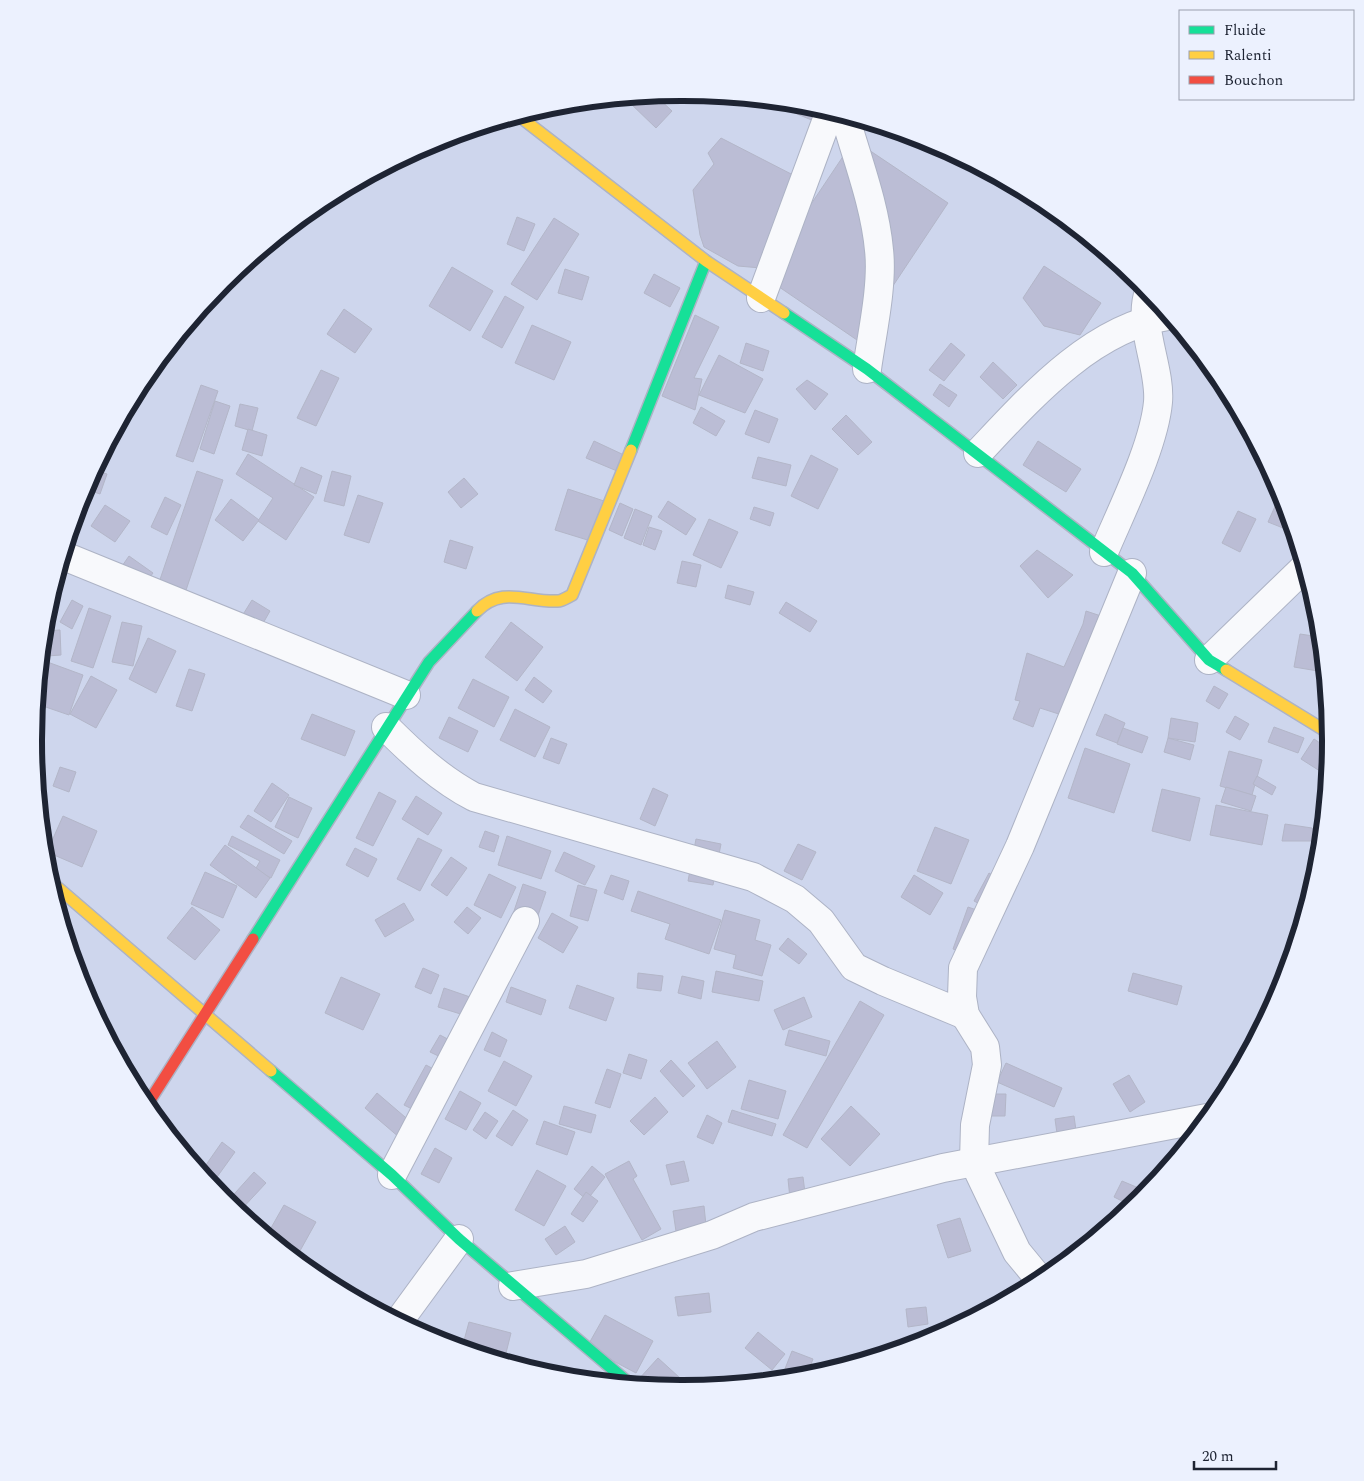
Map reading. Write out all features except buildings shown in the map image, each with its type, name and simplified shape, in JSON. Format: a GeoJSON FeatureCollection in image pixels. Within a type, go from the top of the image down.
{"type":"FeatureCollection","features":[{"type":"Feature","properties":{"kind":"street"},"geometry":{"type":"LineString","coordinates":[[761,298],[827,118]]}},
{"type":"Feature","properties":{"kind":"street"},"geometry":{"type":"LineString","coordinates":[[525,121],[706,261],[867,369],[1132,573],[1209,660],[1321,728]]}},
{"type":"Feature","properties":{"kind":"street"},"geometry":{"type":"LineString","coordinates":[[847,123],[866,189],[879,250],[877,296],[867,369]]}},
{"type":"Feature","properties":{"kind":"street"},"geometry":{"type":"LineString","coordinates":[[151,1098],[386,726],[429,662],[484,604],[513,595],[559,601],[572,595],[706,261]]}},
{"type":"Feature","properties":{"kind":"street"},"geometry":{"type":"LineString","coordinates":[[1104,552],[1153,431],[1158,400],[1158,319],[1149,304]]}},
{"type":"Feature","properties":{"kind":"street"},"geometry":{"type":"LineString","coordinates":[[978,453],[1042,385],[1109,335],[1158,319]]}},
{"type":"Feature","properties":{"kind":"street"},"geometry":{"type":"LineString","coordinates":[[69,558],[406,695]]}},
{"type":"Feature","properties":{"kind":"street"},"geometry":{"type":"LineString","coordinates":[[1035,1273],[1017,1252],[974,1162],[975,1125],[987,1065],[985,1047],[965,1015],[962,997],[963,968],[1020,846],[1132,573]]}},
{"type":"Feature","properties":{"kind":"street"},"geometry":{"type":"LineString","coordinates":[[1209,660],[1299,573]]}},
{"type":"Feature","properties":{"kind":"street"},"geometry":{"type":"LineString","coordinates":[[386,726],[413,754],[448,784],[474,797],[753,877],[795,899],[821,922],[854,967],[883,982],[965,1015]]}},
{"type":"Feature","properties":{"kind":"street"},"geometry":{"type":"LineString","coordinates":[[60,889],[392,1174],[459,1239],[513,1286],[622,1377]]}},
{"type":"Feature","properties":{"kind":"street"},"geometry":{"type":"LineString","coordinates":[[392,1174],[525,921]]}},
{"type":"Feature","properties":{"kind":"street"},"geometry":{"type":"LineString","coordinates":[[513,1286],[586,1274],[712,1235],[754,1217],[974,1162],[1196,1120]]}},
{"type":"Feature","properties":{"kind":"street"},"geometry":{"type":"LineString","coordinates":[[403,1316],[459,1239]]}},
{"type":"Feature","properties":{"kind":"traffic: fast"},"geometry":{"type":"LineString","coordinates":[[631,450],[706,261]]}},
{"type":"Feature","properties":{"kind":"traffic: fast"},"geometry":{"type":"LineString","coordinates":[[784,313],[867,369],[1132,573],[1209,660],[1226,670]]}},
{"type":"Feature","properties":{"kind":"traffic: fast"},"geometry":{"type":"LineString","coordinates":[[253,939],[429,662],[477,611]]}},
{"type":"Feature","properties":{"kind":"traffic: fast"},"geometry":{"type":"LineString","coordinates":[[271,1071],[392,1175],[459,1239],[622,1377]]}},
{"type":"Feature","properties":{"kind":"traffic: slow"},"geometry":{"type":"LineString","coordinates":[[525,121],[706,261],[784,313]]}},
{"type":"Feature","properties":{"kind":"traffic: slow"},"geometry":{"type":"LineString","coordinates":[[477,611],[486,603],[506,597],[558,601],[572,595],[631,450]]}},
{"type":"Feature","properties":{"kind":"traffic: slow"},"geometry":{"type":"LineString","coordinates":[[1226,670],[1321,728]]}},
{"type":"Feature","properties":{"kind":"traffic: slow"},"geometry":{"type":"LineString","coordinates":[[60,890],[271,1071]]}},
{"type":"Feature","properties":{"kind":"traffic: jam"},"geometry":{"type":"LineString","coordinates":[[151,1098],[253,939]]}}]}
